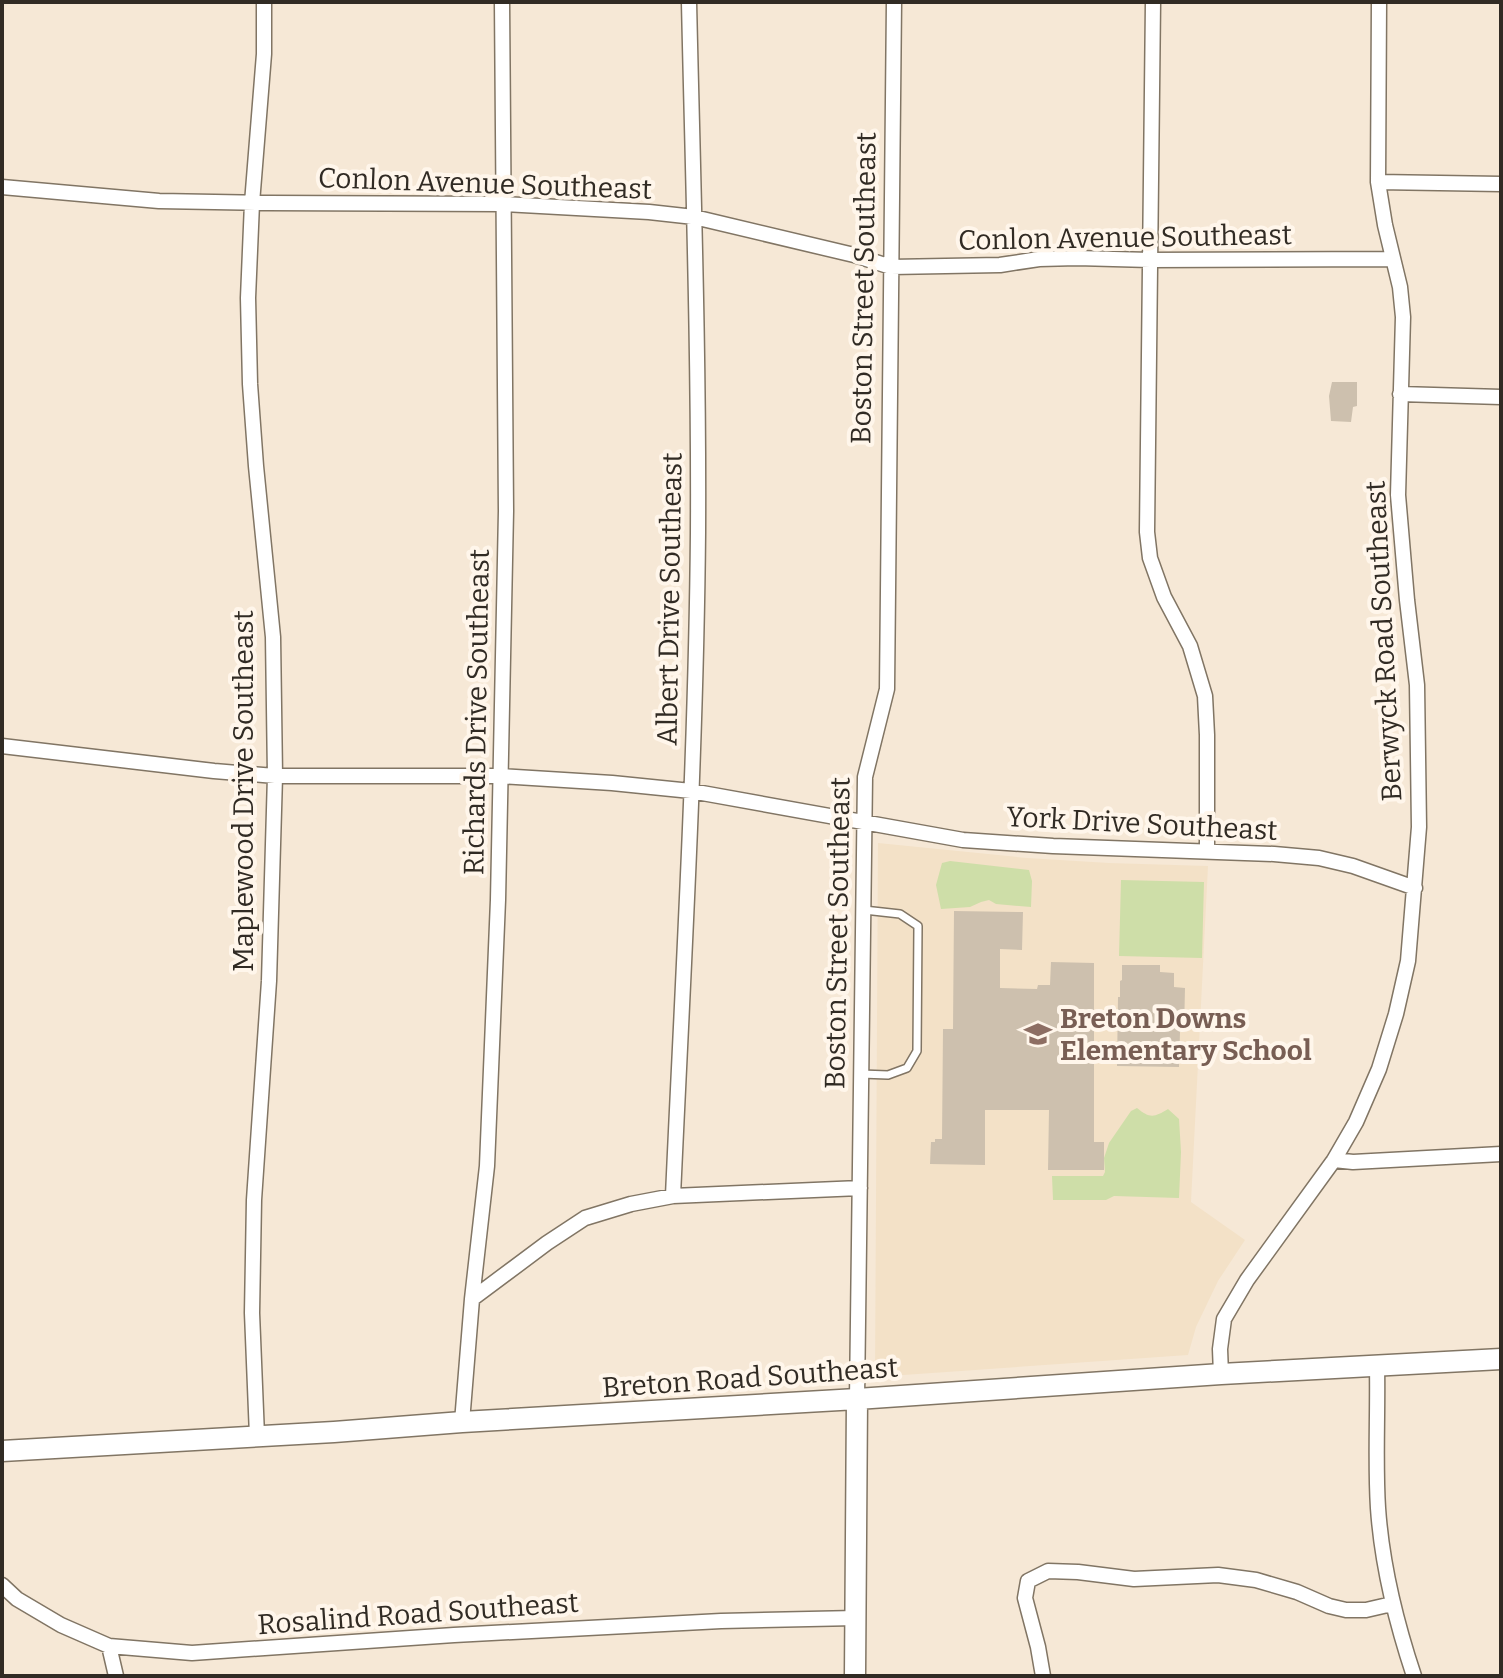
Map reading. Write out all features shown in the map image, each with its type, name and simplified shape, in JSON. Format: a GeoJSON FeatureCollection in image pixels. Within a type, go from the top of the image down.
{"type":"FeatureCollection","features":[{"type":"Feature","properties":{"kind":"main road","name":"Breton Road Southeast"},"geometry":{"type":"LineString","coordinates":[[2,1451],[1501,1359]]}},
{"type":"Feature","properties":{"kind":"main road","name":"Boston Street Southeast"},"geometry":{"type":"LineString","coordinates":[[855,1676],[857,1399]]}},
{"type":"Feature","properties":{"kind":"street","name":"Maplewood Drive Southeast"},"geometry":{"type":"LineString","coordinates":[[257,1436],[252,1313],[254,1200],[269,981],[275,776],[273,637],[256,466],[248,298],[264,54],[264,2]]}},
{"type":"Feature","properties":{"kind":"street","name":"Richards Drive Southeast"},"geometry":{"type":"LineString","coordinates":[[462,1422],[487,1166],[498,900],[506,511],[502,2]]}},
{"type":"Feature","properties":{"kind":"street","name":"Albert Drive Southeast"},"geometry":{"type":"LineString","coordinates":[[673,1196],[691,791],[698,477],[689,2]]}},
{"type":"Feature","properties":{"kind":"street","name":"Boston Street Southeast"},"geometry":{"type":"LineString","coordinates":[[857,1399],[865,777],[887,689],[894,2]]}},
{"type":"Feature","properties":{"kind":"street"},"geometry":{"type":"LineString","coordinates":[[1153,2],[1147,532],[1150,558],[1164,597],[1190,646],[1205,696],[1207,850]]}},
{"type":"Feature","properties":{"kind":"street","name":"Berwyck Road Southeast"},"geometry":{"type":"LineString","coordinates":[[1221,1374],[1224,1319],[1247,1280],[1334,1160],[1356,1122],[1379,1069],[1408,961],[1419,827],[1417,685],[1398,495],[1403,317],[1400,287],[1378,182],[1379,2]]}},
{"type":"Feature","properties":{"kind":"street"},"geometry":{"type":"LineString","coordinates":[[1378,182],[1501,184]]}},
{"type":"Feature","properties":{"kind":"street","name":"Conlon Avenue Southeast"},"geometry":{"type":"LineString","coordinates":[[2,187],[159,201],[503,204],[649,212],[694,217],[854,255],[891,267],[1000,265],[1039,259],[1077,258],[1393,259]]}},
{"type":"Feature","properties":{"kind":"street"},"geometry":{"type":"LineString","coordinates":[[1400,394],[1501,397]]}},
{"type":"Feature","properties":{"kind":"street","name":"York Drive Southeast"},"geometry":{"type":"LineString","coordinates":[[2,746],[198,770],[275,776],[500,776],[612,783],[691,791],[963,840],[1319,858],[1353,866],[1415,888]]}},
{"type":"Feature","properties":{"kind":"street"},"geometry":{"type":"LineString","coordinates":[[1334,1160],[1353,1162],[1501,1154]]}},
{"type":"Feature","properties":{"kind":"street"},"geometry":{"type":"LineString","coordinates":[[472,1299],[585,1218],[631,1204],[673,1196],[860,1188]]}},
{"type":"Feature","properties":{"kind":"street"},"geometry":{"type":"LineString","coordinates":[[1377,1367],[1378,1511],[1392,1604],[1414,1676]]}},
{"type":"Feature","properties":{"kind":"street"},"geometry":{"type":"LineString","coordinates":[[1043,1676],[1025,1598],[1028,1581],[1048,1571],[1134,1579],[1218,1575],[1256,1580],[1346,1610],[1366,1610],[1392,1604]]}},
{"type":"Feature","properties":{"kind":"street","name":"Rosalind Road Southeast"},"geometry":{"type":"LineString","coordinates":[[2,1585],[17,1599],[61,1625],[109,1646],[192,1653],[674,1623],[856,1618]]}},
{"type":"Feature","properties":{"kind":"street"},"geometry":{"type":"LineString","coordinates":[[109,1646],[116,1676]]}},
{"type":"Feature","properties":{"kind":"lane"},"geometry":{"type":"LineString","coordinates":[[861,1074],[888,1075],[907,1068],[917,1051],[919,993],[918,926],[900,914],[863,910]]}},
{"type":"Feature","properties":{"kind":"shaded area","name":"Breton Downs Elementary School"},"geometry":{"type":"Polygon","coordinates":[[[878,843],[1027,858],[1208,866],[1191,1202],[1245,1240],[1218,1281],[1196,1327],[1188,1355],[875,1377],[878,843]]]}},
{"type":"Feature","properties":{"kind":"green space"},"geometry":{"type":"Polygon","coordinates":[[[950,861],[1029,870],[1032,881],[1031,907],[996,904],[989,900],[970,907],[941,909],[936,885],[942,863],[950,861]]]}},
{"type":"Feature","properties":{"kind":"green space"},"geometry":{"type":"Polygon","coordinates":[[[1121,880],[1204,882],[1202,958],[1119,956],[1121,880]]]}},
{"type":"Feature","properties":{"kind":"green space"},"geometry":{"type":"Polygon","coordinates":[[[1137,1108],[1152,1116],[1168,1109],[1179,1119],[1179,1198],[1114,1196],[1106,1200],[1053,1200],[1052,1176],[1103,1176],[1109,1143],[1131,1111],[1137,1108]]]}},
{"type":"Feature","properties":{"kind":"building"},"geometry":{"type":"Polygon","coordinates":[[[1332,382],[1357,382],[1357,406],[1353,407],[1351,422],[1331,421],[1329,396],[1332,382]]]}},
{"type":"Feature","properties":{"kind":"building","name":"Breton Downs Elementary School"},"geometry":{"type":"Polygon","coordinates":[[[954,911],[1023,912],[1022,950],[1000,949],[1000,988],[1037,989],[1038,985],[1050,985],[1051,962],[1094,963],[1094,1142],[1104,1142],[1104,1170],[1048,1170],[1049,1110],[985,1110],[985,1165],[930,1164],[931,1142],[942,1139],[943,1029],[953,1029],[954,911]]]}},
{"type":"Feature","properties":{"kind":"building"},"geometry":{"type":"Polygon","coordinates":[[[1122,965],[1160,965],[1160,972],[1174,973],[1174,987],[1185,988],[1179,1067],[1117,1066],[1118,997],[1122,965]]]}},
{"type":"Feature","properties":{"kind":"place","name":"Breton Downs Elementary School"},"geometry":{"type":"Point","coordinates":[1038,1034]}}]}
